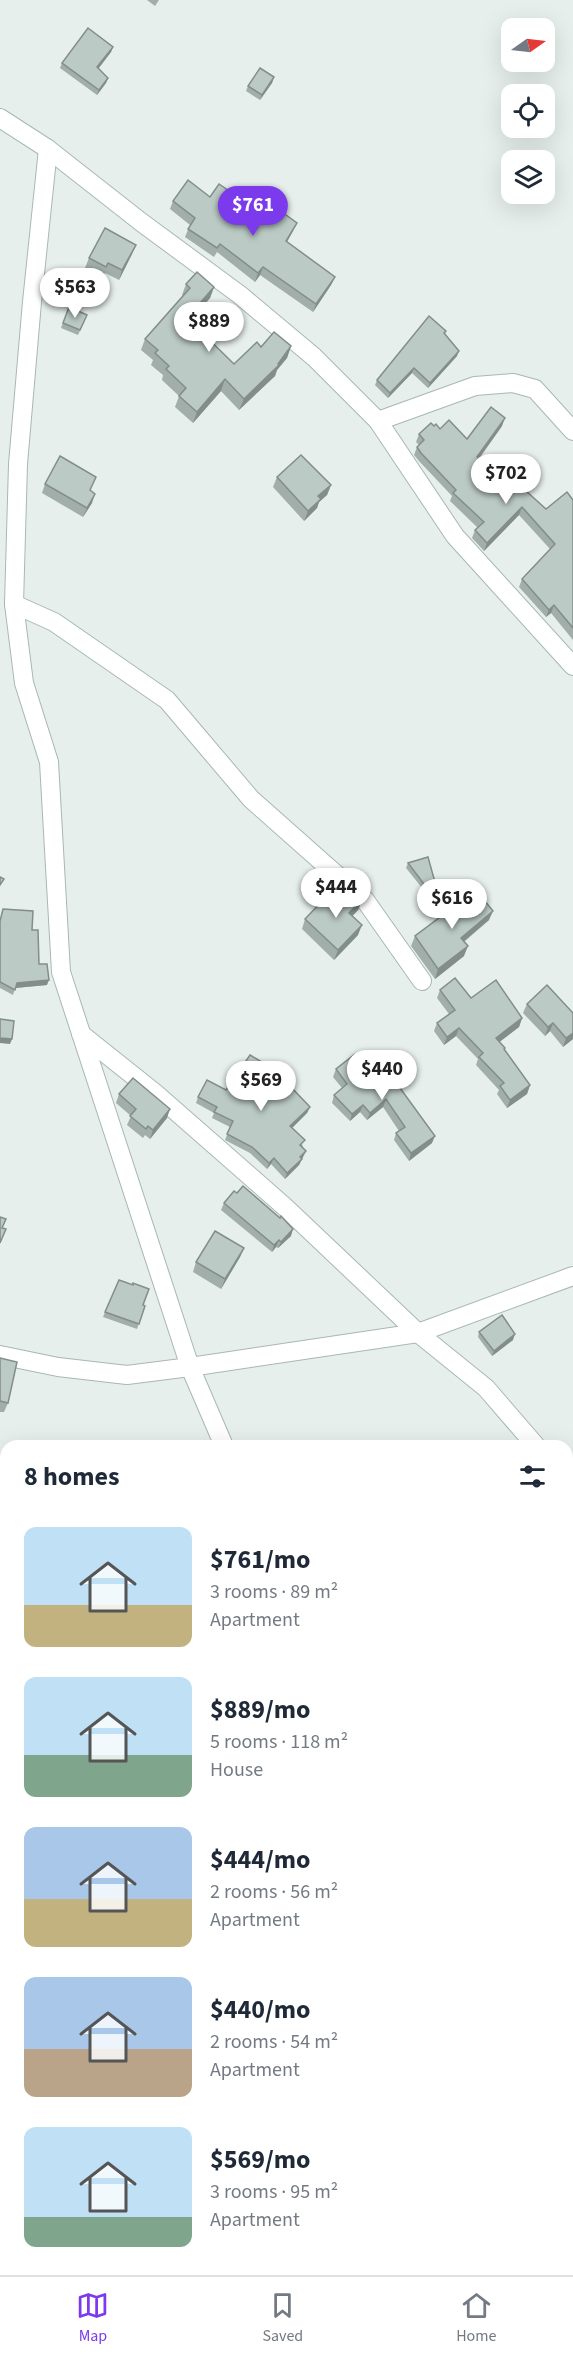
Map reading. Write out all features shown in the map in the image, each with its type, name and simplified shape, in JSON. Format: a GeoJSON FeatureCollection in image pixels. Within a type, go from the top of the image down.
{"type":"FeatureCollection","features":[{"type":"Feature","properties":{"kind":"street"},"geometry":{"type":"LineString","coordinates":[[0,118],[48,148],[141,222],[240,295],[314,357],[378,421],[455,536],[573,666]]}},
{"type":"Feature","properties":{"kind":"street"},"geometry":{"type":"LineString","coordinates":[[48,148],[18,464],[14,604],[9,633],[49,762],[61,972],[190,1367],[221,1440]]}},
{"type":"Feature","properties":{"kind":"street"},"geometry":{"type":"LineString","coordinates":[[378,421],[475,386],[513,383],[535,389],[573,431]]}},
{"type":"Feature","properties":{"kind":"street"},"geometry":{"type":"LineString","coordinates":[[14,604],[54,622],[167,700],[251,799],[365,900],[422,981]]}},
{"type":"Feature","properties":{"kind":"street"},"geometry":{"type":"LineString","coordinates":[[81,1034],[155,1093],[285,1207],[418,1333],[486,1388],[531,1440]]}},
{"type":"Feature","properties":{"kind":"street"},"geometry":{"type":"LineString","coordinates":[[0,1355],[58,1367],[127,1375],[190,1367],[418,1333],[573,1276]]}},
{"type":"Feature","properties":{"kind":"building"},"geometry":{"type":"Polygon","coordinates":[[[88,28],[113,47],[97,67],[108,78],[99,90],[62,63],[88,28]]]}},
{"type":"Feature","properties":{"kind":"building"},"geometry":{"type":"Polygon","coordinates":[[[260,68],[274,77],[262,95],[248,86],[260,68]]]}},
{"type":"Feature","properties":{"kind":"building"},"geometry":{"type":"Polygon","coordinates":[[[188,180],[210,197],[219,184],[238,197],[242,191],[271,212],[275,207],[297,223],[286,241],[335,277],[316,304],[263,267],[258,273],[220,244],[217,248],[188,229],[195,218],[173,201],[188,180]]]}},
{"type":"Feature","properties":{"kind":"building"},"geometry":{"type":"Polygon","coordinates":[[[105,228],[136,245],[122,270],[108,263],[106,267],[89,258],[105,228]]]}},
{"type":"Feature","properties":{"kind":"building"},"geometry":{"type":"Polygon","coordinates":[[[197,272],[214,287],[187,318],[234,364],[257,342],[261,347],[274,332],[291,346],[279,365],[244,399],[225,379],[197,412],[179,396],[186,388],[166,369],[169,366],[155,353],[158,350],[145,339],[190,288],[186,284],[197,272]]]}},
{"type":"Feature","properties":{"kind":"building"},"geometry":{"type":"Polygon","coordinates":[[[69,307],[87,315],[80,330],[63,323],[69,307]]]}},
{"type":"Feature","properties":{"kind":"building"},"geometry":{"type":"Polygon","coordinates":[[[429,316],[446,331],[444,333],[459,351],[430,383],[414,368],[390,393],[377,380],[429,316]]]}},
{"type":"Feature","properties":{"kind":"building"},"geometry":{"type":"Polygon","coordinates":[[[491,407],[505,418],[477,457],[508,487],[515,481],[546,509],[567,492],[573,500],[573,628],[554,605],[549,610],[522,579],[555,544],[522,507],[487,543],[475,530],[484,522],[453,493],[456,490],[417,447],[424,440],[419,434],[431,423],[434,426],[436,424],[440,429],[449,420],[467,439],[491,407]]]}},
{"type":"Feature","properties":{"kind":"building"},"geometry":{"type":"Polygon","coordinates":[[[301,455],[331,485],[318,496],[321,499],[308,511],[277,477],[301,455]]]}},
{"type":"Feature","properties":{"kind":"building"},"geometry":{"type":"Polygon","coordinates":[[[60,456],[96,477],[90,490],[95,494],[87,508],[45,484],[60,456]]]}},
{"type":"Feature","properties":{"kind":"building"},"geometry":{"type":"Polygon","coordinates":[[[428,857],[441,904],[440,905],[408,863],[428,857]]]}},
{"type":"Feature","properties":{"kind":"building"},"geometry":{"type":"Polygon","coordinates":[[[352,890],[362,900],[349,913],[362,925],[338,950],[305,919],[329,894],[338,902],[352,890]]]}},
{"type":"Feature","properties":{"kind":"building"},"geometry":{"type":"Polygon","coordinates":[[[480,895],[493,911],[461,938],[468,946],[438,969],[415,936],[444,914],[441,910],[454,898],[463,910],[480,895]]]}},
{"type":"Feature","properties":{"kind":"building"},"geometry":{"type":"Polygon","coordinates":[[[3,909],[33,911],[32,930],[38,930],[39,964],[47,964],[49,980],[17,983],[15,990],[0,982],[0,921],[3,909]]]}},
{"type":"Feature","properties":{"kind":"building"},"geometry":{"type":"Polygon","coordinates":[[[455,978],[471,998],[496,980],[522,1018],[496,1038],[530,1085],[510,1100],[500,1086],[504,1083],[479,1057],[483,1053],[459,1028],[447,1037],[437,1023],[455,1010],[440,990],[455,978]]]}},
{"type":"Feature","properties":{"kind":"building"},"geometry":{"type":"Polygon","coordinates":[[[547,985],[573,1013],[573,1033],[566,1038],[553,1023],[548,1027],[527,1004],[547,985]]]}},
{"type":"Feature","properties":{"kind":"building"},"geometry":{"type":"Polygon","coordinates":[[[0,1019],[14,1021],[12,1039],[0,1038],[0,1019]]]}},
{"type":"Feature","properties":{"kind":"building"},"geometry":{"type":"Polygon","coordinates":[[[355,1054],[371,1075],[375,1071],[387,1082],[392,1077],[435,1136],[411,1153],[396,1133],[405,1127],[386,1099],[370,1113],[363,1105],[352,1114],[334,1095],[347,1084],[336,1069],[355,1054]]]}},
{"type":"Feature","properties":{"kind":"building"},"geometry":{"type":"Polygon","coordinates":[[[250,1055],[282,1074],[310,1107],[290,1126],[305,1140],[300,1145],[306,1151],[300,1157],[302,1159],[287,1173],[274,1158],[269,1163],[252,1147],[227,1134],[233,1121],[214,1112],[217,1107],[198,1097],[207,1080],[226,1090],[250,1055]]]}},
{"type":"Feature","properties":{"kind":"building"},"geometry":{"type":"Polygon","coordinates":[[[133,1078],[170,1109],[153,1130],[148,1126],[146,1129],[130,1116],[136,1109],[119,1094],[133,1078]]]}},
{"type":"Feature","properties":{"kind":"building"},"geometry":{"type":"Polygon","coordinates":[[[243,1186],[280,1218],[281,1216],[293,1229],[281,1242],[279,1240],[274,1245],[224,1203],[234,1191],[237,1193],[243,1186]]]}},
{"type":"Feature","properties":{"kind":"building"},"geometry":{"type":"Polygon","coordinates":[[[0,1217],[6,1219],[2,1228],[6,1229],[0,1243],[0,1217]]]}},
{"type":"Feature","properties":{"kind":"building"},"geometry":{"type":"Polygon","coordinates":[[[215,1231],[244,1248],[225,1279],[196,1262],[215,1231]]]}},
{"type":"Feature","properties":{"kind":"building"},"geometry":{"type":"Polygon","coordinates":[[[119,1280],[149,1289],[139,1324],[105,1312],[119,1280]]]}},
{"type":"Feature","properties":{"kind":"building"},"geometry":{"type":"Polygon","coordinates":[[[502,1315],[515,1334],[494,1351],[479,1332],[502,1315]]]}},
{"type":"Feature","properties":{"kind":"building"},"geometry":{"type":"Polygon","coordinates":[[[0,1358],[17,1362],[8,1403],[0,1401],[0,1358]]]}}]}
